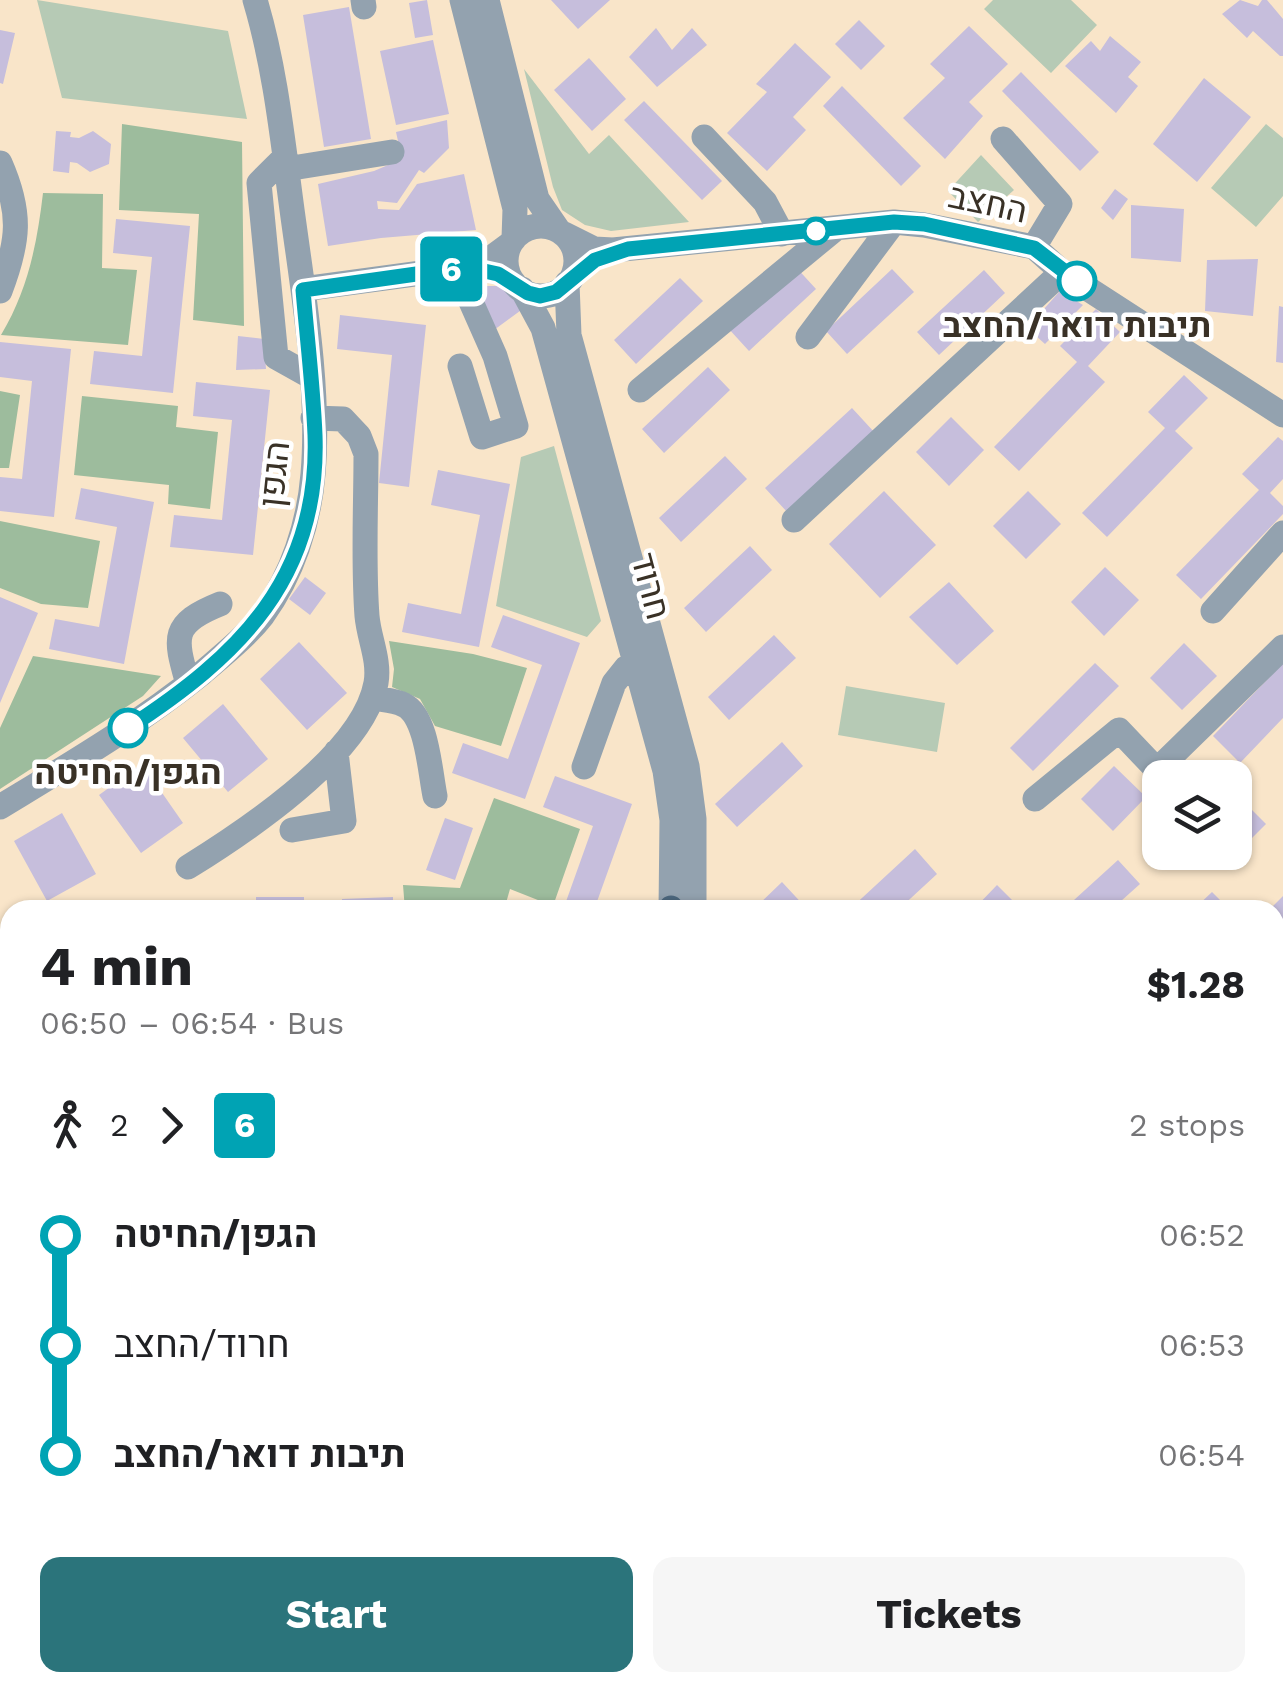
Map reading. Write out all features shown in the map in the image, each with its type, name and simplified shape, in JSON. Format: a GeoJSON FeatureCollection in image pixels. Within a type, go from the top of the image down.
{"type":"FeatureCollection","features":[{"type":"Feature","properties":{"kind":"street"},"geometry":{"type":"LineString","coordinates":[[462,0],[515,210],[506,266],[518,286]]}},
{"type":"Feature","properties":{"kind":"street"},"geometry":{"type":"LineString","coordinates":[[461,268],[488,270],[540,296],[556,292],[570,280],[576,255],[537,200],[487,0]]}},
{"type":"Feature","properties":{"kind":"street","name":"הגפן"},"geometry":{"type":"LineString","coordinates":[[0,807],[158,708],[260,620],[286,576],[307,513],[313,477],[313,418],[303,290],[266,30],[255,3]]}},
{"type":"Feature","properties":{"kind":"street"},"geometry":{"type":"LineString","coordinates":[[704,137],[765,202],[782,234]]}},
{"type":"Feature","properties":{"kind":"street"},"geometry":{"type":"LineString","coordinates":[[1003,140],[1060,204],[1034,248]]}},
{"type":"Feature","properties":{"kind":"street"},"geometry":{"type":"LineString","coordinates":[[310,376],[276,357],[259,183],[285,163],[392,152]]}},
{"type":"Feature","properties":{"kind":"street"},"geometry":{"type":"LineString","coordinates":[[0,164],[13,193],[18,222],[12,258],[0,290]]}},
{"type":"Feature","properties":{"kind":"street"},"geometry":{"type":"LineString","coordinates":[[808,338],[894,222]]}},
{"type":"Feature","properties":{"kind":"street","name":"החצב"},"geometry":{"type":"LineString","coordinates":[[562,233],[594,249],[628,249],[894,222],[924,224],[1034,248],[1062,272],[1283,414]]}},
{"type":"Feature","properties":{"kind":"street"},"geometry":{"type":"LineString","coordinates":[[303,290],[461,268],[491,258],[528,228],[540,226],[562,233]]}},
{"type":"Feature","properties":{"kind":"street"},"geometry":{"type":"LineString","coordinates":[[640,390],[835,229]]}},
{"type":"Feature","properties":{"kind":"street","name":"החצב"},"geometry":{"type":"LineString","coordinates":[[570,280],[610,253],[628,249]]}},
{"type":"Feature","properties":{"kind":"street"},"geometry":{"type":"LineString","coordinates":[[460,366],[482,437],[516,426],[495,356],[461,268]]}},
{"type":"Feature","properties":{"kind":"street"},"geometry":{"type":"LineString","coordinates":[[794,520],[1062,272]]}},
{"type":"Feature","properties":{"kind":"street","name":"חרוד"},"geometry":{"type":"LineString","coordinates":[[570,280],[569,335],[687,766],[696,848],[680,900]]}},
{"type":"Feature","properties":{"kind":"street","name":"חרוד"},"geometry":{"type":"LineString","coordinates":[[518,286],[536,311],[547,343],[670,794],[676,900]]}},
{"type":"Feature","properties":{"kind":"street"},"geometry":{"type":"LineString","coordinates":[[188,867],[257,820],[336,752],[372,698],[378,665],[368,616],[366,454],[359,436],[343,420],[313,418]]}},
{"type":"Feature","properties":{"kind":"street"},"geometry":{"type":"LineString","coordinates":[[1213,611],[1283,533]]}},
{"type":"Feature","properties":{"kind":"street"},"geometry":{"type":"LineString","coordinates":[[188,684],[177,644],[182,625],[195,614],[220,604]]}},
{"type":"Feature","properties":{"kind":"street"},"geometry":{"type":"LineString","coordinates":[[1036,799],[1119,730],[1157,770],[1283,647]]}},
{"type":"Feature","properties":{"kind":"street"},"geometry":{"type":"LineString","coordinates":[[584,767],[614,683],[626,668],[636,667]]}},
{"type":"Feature","properties":{"kind":"street"},"geometry":{"type":"LineString","coordinates":[[372,698],[402,704],[414,711],[420,723],[434,796]]}},
{"type":"Feature","properties":{"kind":"street"},"geometry":{"type":"LineString","coordinates":[[292,830],[344,822],[336,752]]}},
{"type":"Feature","properties":{"kind":"green space"},"geometry":{"type":"Polygon","coordinates":[[[37,0],[228,31],[247,119],[62,98],[37,0]]]}},
{"type":"Feature","properties":{"kind":"green space"},"geometry":{"type":"Polygon","coordinates":[[[993,0],[1071,0],[1097,25],[1051,73],[984,9],[993,0]]]}},
{"type":"Feature","properties":{"kind":"green space"},"geometry":{"type":"Polygon","coordinates":[[[524,69],[589,154],[609,135],[689,222],[611,231],[585,225],[562,210],[524,69]]]}},
{"type":"Feature","properties":{"kind":"green space"},"geometry":{"type":"Polygon","coordinates":[[[122,124],[242,142],[244,326],[193,320],[199,214],[119,210],[122,124]]]}},
{"type":"Feature","properties":{"kind":"green space"},"geometry":{"type":"Polygon","coordinates":[[[1266,124],[1283,138],[1283,196],[1256,227],[1211,188],[1266,124]]]}},
{"type":"Feature","properties":{"kind":"green space"},"geometry":{"type":"Polygon","coordinates":[[[981,155],[1014,190],[978,222],[948,191],[981,155]]]}},
{"type":"Feature","properties":{"kind":"green space"},"geometry":{"type":"Polygon","coordinates":[[[43,193],[103,194],[102,268],[137,270],[128,345],[1,335],[30,266],[43,193]]]}},
{"type":"Feature","properties":{"kind":"green space"},"geometry":{"type":"Polygon","coordinates":[[[0,391],[20,395],[9,468],[0,468],[0,391]]]}},
{"type":"Feature","properties":{"kind":"green space"},"geometry":{"type":"Polygon","coordinates":[[[82,396],[178,406],[176,427],[218,432],[210,509],[168,504],[169,485],[74,475],[82,396]]]}},
{"type":"Feature","properties":{"kind":"green space"},"geometry":{"type":"Polygon","coordinates":[[[554,446],[601,621],[587,637],[496,606],[521,457],[554,446]]]}},
{"type":"Feature","properties":{"kind":"green space"},"geometry":{"type":"Polygon","coordinates":[[[0,521],[100,541],[88,608],[41,604],[0,588],[0,521]]]}},
{"type":"Feature","properties":{"kind":"green space"},"geometry":{"type":"Polygon","coordinates":[[[389,641],[473,654],[527,668],[501,746],[435,726],[420,699],[392,687],[394,669],[389,641]]]}},
{"type":"Feature","properties":{"kind":"green space"},"geometry":{"type":"Polygon","coordinates":[[[33,656],[161,676],[143,696],[0,789],[0,728],[33,656]]]}},
{"type":"Feature","properties":{"kind":"green space"},"geometry":{"type":"Polygon","coordinates":[[[846,686],[945,703],[937,752],[838,735],[846,686]]]}},
{"type":"Feature","properties":{"kind":"green space"},"geometry":{"type":"Polygon","coordinates":[[[494,798],[580,829],[555,900],[538,900],[510,889],[507,900],[404,900],[403,885],[460,888],[494,798]]]}},
{"type":"Feature","properties":{"kind":"building"},"geometry":{"type":"Polygon","coordinates":[[[427,0],[433,35],[415,38],[409,3],[427,0]]]}},
{"type":"Feature","properties":{"kind":"building"},"geometry":{"type":"Polygon","coordinates":[[[551,0],[610,0],[578,29],[551,0]]]}},
{"type":"Feature","properties":{"kind":"building"},"geometry":{"type":"Polygon","coordinates":[[[1240,0],[1258,6],[1267,0],[1283,19],[1283,56],[1253,31],[1247,38],[1222,14],[1240,0]]]}},
{"type":"Feature","properties":{"kind":"building"},"geometry":{"type":"Polygon","coordinates":[[[349,7],[371,139],[324,147],[303,15],[349,7]]]}},
{"type":"Feature","properties":{"kind":"building"},"geometry":{"type":"Polygon","coordinates":[[[859,20],[885,46],[861,70],[835,44],[859,20]]]}},
{"type":"Feature","properties":{"kind":"building"},"geometry":{"type":"Polygon","coordinates":[[[969,26],[1008,64],[969,102],[983,116],[945,159],[903,118],[945,78],[930,64],[969,26]]]}},
{"type":"Feature","properties":{"kind":"building"},"geometry":{"type":"Polygon","coordinates":[[[656,28],[672,50],[692,28],[707,45],[657,87],[629,57],[656,28]]]}},
{"type":"Feature","properties":{"kind":"building"},"geometry":{"type":"Polygon","coordinates":[[[0,30],[15,33],[3,84],[0,83],[0,30]]]}},
{"type":"Feature","properties":{"kind":"building"},"geometry":{"type":"Polygon","coordinates":[[[1110,36],[1141,62],[1128,77],[1138,86],[1116,113],[1065,66],[1091,41],[1100,51],[1110,36]]]}},
{"type":"Feature","properties":{"kind":"building"},"geometry":{"type":"Polygon","coordinates":[[[433,40],[449,114],[396,125],[380,51],[433,40]]]}},
{"type":"Feature","properties":{"kind":"building"},"geometry":{"type":"Polygon","coordinates":[[[795,43],[831,77],[793,117],[806,130],[767,171],[727,133],[767,92],[756,84],[795,43]]]}},
{"type":"Feature","properties":{"kind":"building"},"geometry":{"type":"Polygon","coordinates":[[[589,58],[626,99],[592,131],[554,90],[589,58]]]}},
{"type":"Feature","properties":{"kind":"building"},"geometry":{"type":"Polygon","coordinates":[[[1021,72],[1099,152],[1080,171],[1002,91],[1021,72]]]}},
{"type":"Feature","properties":{"kind":"building"},"geometry":{"type":"Polygon","coordinates":[[[1204,78],[1251,117],[1197,182],[1153,144],[1204,78]]]}},
{"type":"Feature","properties":{"kind":"building"},"geometry":{"type":"Polygon","coordinates":[[[842,86],[921,166],[901,186],[823,106],[842,86]]]}},
{"type":"Feature","properties":{"kind":"building"},"geometry":{"type":"Polygon","coordinates":[[[644,101],[722,181],[702,200],[624,120],[644,101]]]}},
{"type":"Feature","properties":{"kind":"building"},"geometry":{"type":"Polygon","coordinates":[[[447,120],[449,148],[424,173],[419,170],[397,203],[377,201],[378,209],[399,210],[417,184],[464,174],[476,230],[328,246],[318,184],[374,171],[402,159],[396,132],[447,120]]]}},
{"type":"Feature","properties":{"kind":"building"},"geometry":{"type":"Polygon","coordinates":[[[56,131],[71,132],[70,137],[79,138],[93,131],[111,144],[109,164],[90,172],[70,162],[69,173],[53,171],[56,131]]]}},
{"type":"Feature","properties":{"kind":"building"},"geometry":{"type":"Polygon","coordinates":[[[1115,189],[1128,199],[1113,220],[1101,208],[1115,189]]]}},
{"type":"Feature","properties":{"kind":"building"},"geometry":{"type":"Polygon","coordinates":[[[1131,205],[1184,209],[1181,262],[1131,258],[1131,205]]]}},
{"type":"Feature","properties":{"kind":"building"},"geometry":{"type":"Polygon","coordinates":[[[116,219],[190,226],[173,393],[90,384],[94,351],[142,356],[152,257],[113,253],[116,219]]]}},
{"type":"Feature","properties":{"kind":"building"},"geometry":{"type":"Polygon","coordinates":[[[1258,259],[1253,316],[1205,311],[1207,260],[1258,259]]]}},
{"type":"Feature","properties":{"kind":"building"},"geometry":{"type":"Polygon","coordinates":[[[794,265],[816,289],[749,351],[728,328],[794,265]]]}},
{"type":"Feature","properties":{"kind":"building"},"geometry":{"type":"Polygon","coordinates":[[[892,269],[914,292],[847,354],[826,331],[892,269]]]}},
{"type":"Feature","properties":{"kind":"building"},"geometry":{"type":"Polygon","coordinates":[[[984,270],[1005,293],[939,355],[917,332],[984,270]]]}},
{"type":"Feature","properties":{"kind":"building"},"geometry":{"type":"Polygon","coordinates":[[[680,278],[703,301],[636,364],[614,340],[680,278]]]}},
{"type":"Feature","properties":{"kind":"building"},"geometry":{"type":"Polygon","coordinates":[[[474,286],[502,286],[524,308],[494,330],[474,286]]]}},
{"type":"Feature","properties":{"kind":"building"},"geometry":{"type":"Polygon","coordinates":[[[1060,291],[1083,305],[1045,344],[1027,328],[1060,291]]]}},
{"type":"Feature","properties":{"kind":"building"},"geometry":{"type":"Polygon","coordinates":[[[1279,306],[1283,307],[1283,363],[1276,362],[1279,306]]]}},
{"type":"Feature","properties":{"kind":"building"},"geometry":{"type":"Polygon","coordinates":[[[1096,309],[1120,332],[1088,366],[1105,382],[1019,471],[994,447],[1077,362],[1060,346],[1096,309]]]}},
{"type":"Feature","properties":{"kind":"building"},"geometry":{"type":"Polygon","coordinates":[[[340,315],[426,325],[409,487],[379,483],[392,355],[337,349],[340,315]]]}},
{"type":"Feature","properties":{"kind":"building"},"geometry":{"type":"Polygon","coordinates":[[[238,336],[264,339],[266,369],[236,370],[238,336]]]}},
{"type":"Feature","properties":{"kind":"building"},"geometry":{"type":"Polygon","coordinates":[[[0,342],[71,349],[54,517],[0,511],[0,477],[22,479],[32,381],[0,377],[0,342]]]}},
{"type":"Feature","properties":{"kind":"building"},"geometry":{"type":"Polygon","coordinates":[[[708,367],[730,390],[664,453],[642,429],[708,367]]]}},
{"type":"Feature","properties":{"kind":"building"},"geometry":{"type":"Polygon","coordinates":[[[1184,375],[1208,398],[1175,431],[1193,448],[1107,537],[1082,513],[1165,428],[1148,412],[1184,375]]]}},
{"type":"Feature","properties":{"kind":"building"},"geometry":{"type":"Polygon","coordinates":[[[196,382],[270,390],[253,555],[170,547],[174,515],[222,520],[232,420],[193,416],[196,382]]]}},
{"type":"Feature","properties":{"kind":"building"},"geometry":{"type":"Polygon","coordinates":[[[852,408],[875,433],[788,513],[765,488],[852,408]]]}},
{"type":"Feature","properties":{"kind":"building"},"geometry":{"type":"Polygon","coordinates":[[[951,417],[984,450],[949,486],[916,452],[951,417]]]}},
{"type":"Feature","properties":{"kind":"building"},"geometry":{"type":"Polygon","coordinates":[[[1278,437],[1283,441],[1283,479],[1270,493],[1283,506],[1283,514],[1201,599],[1176,575],[1259,490],[1242,474],[1278,437]]]}},
{"type":"Feature","properties":{"kind":"building"},"geometry":{"type":"Polygon","coordinates":[[[725,456],[747,479],[681,542],[659,518],[725,456]]]}},
{"type":"Feature","properties":{"kind":"building"},"geometry":{"type":"Polygon","coordinates":[[[438,470],[510,484],[479,647],[402,632],[408,603],[461,614],[480,515],[431,505],[438,470]]]}},
{"type":"Feature","properties":{"kind":"building"},"geometry":{"type":"Polygon","coordinates":[[[81,488],[154,502],[124,664],[49,649],[55,619],[99,627],[117,527],[75,519],[81,488]]]}},
{"type":"Feature","properties":{"kind":"building"},"geometry":{"type":"Polygon","coordinates":[[[884,491],[936,545],[880,598],[829,544],[884,491]]]}},
{"type":"Feature","properties":{"kind":"building"},"geometry":{"type":"Polygon","coordinates":[[[1028,491],[1061,524],[1026,559],[993,526],[1028,491]]]}},
{"type":"Feature","properties":{"kind":"building"},"geometry":{"type":"Polygon","coordinates":[[[750,546],[772,570],[706,632],[684,608],[750,546]]]}},
{"type":"Feature","properties":{"kind":"building"},"geometry":{"type":"Polygon","coordinates":[[[1105,567],[1139,600],[1104,636],[1071,602],[1105,567]]]}},
{"type":"Feature","properties":{"kind":"building"},"geometry":{"type":"Polygon","coordinates":[[[305,577],[326,593],[310,615],[289,599],[305,577]]]}},
{"type":"Feature","properties":{"kind":"building"},"geometry":{"type":"Polygon","coordinates":[[[949,582],[994,631],[957,665],[909,617],[949,582]]]}},
{"type":"Feature","properties":{"kind":"building"},"geometry":{"type":"Polygon","coordinates":[[[0,597],[38,613],[0,703],[0,597]]]}},
{"type":"Feature","properties":{"kind":"building"},"geometry":{"type":"Polygon","coordinates":[[[503,615],[580,643],[525,799],[452,773],[463,743],[508,759],[542,665],[491,647],[503,615]]]}},
{"type":"Feature","properties":{"kind":"building"},"geometry":{"type":"Polygon","coordinates":[[[774,635],[796,658],[729,720],[708,697],[774,635]]]}},
{"type":"Feature","properties":{"kind":"building"},"geometry":{"type":"Polygon","coordinates":[[[299,642],[347,693],[307,730],[260,679],[299,642]]]}},
{"type":"Feature","properties":{"kind":"building"},"geometry":{"type":"Polygon","coordinates":[[[1184,643],[1217,676],[1182,710],[1150,678],[1184,643]]]}},
{"type":"Feature","properties":{"kind":"building"},"geometry":{"type":"Polygon","coordinates":[[[1095,663],[1119,686],[1033,771],[1010,748],[1095,663]]]}},
{"type":"Feature","properties":{"kind":"building"},"geometry":{"type":"Polygon","coordinates":[[[1283,663],[1283,718],[1243,760],[1237,760],[1213,736],[1283,663]]]}},
{"type":"Feature","properties":{"kind":"building"},"geometry":{"type":"Polygon","coordinates":[[[223,704],[268,759],[228,792],[183,738],[223,704]]]}},
{"type":"Feature","properties":{"kind":"building"},"geometry":{"type":"Polygon","coordinates":[[[782,742],[803,766],[737,827],[715,804],[782,742]]]}},
{"type":"Feature","properties":{"kind":"building"},"geometry":{"type":"Polygon","coordinates":[[[142,764],[183,823],[141,853],[99,795],[142,764]]]}},
{"type":"Feature","properties":{"kind":"building"},"geometry":{"type":"Polygon","coordinates":[[[1114,766],[1142,793],[1142,801],[1113,831],[1081,799],[1114,766]]]}},
{"type":"Feature","properties":{"kind":"building"},"geometry":{"type":"Polygon","coordinates":[[[555,776],[632,804],[598,900],[567,900],[593,826],[543,807],[555,776]]]}},
{"type":"Feature","properties":{"kind":"building"},"geometry":{"type":"Polygon","coordinates":[[[1252,810],[1266,824],[1252,838],[1252,810]]]}},
{"type":"Feature","properties":{"kind":"building"},"geometry":{"type":"Polygon","coordinates":[[[62,813],[96,874],[46,900],[14,841],[62,813]]]}},
{"type":"Feature","properties":{"kind":"building"},"geometry":{"type":"Polygon","coordinates":[[[445,818],[473,828],[455,880],[426,870],[445,818]]]}},
{"type":"Feature","properties":{"kind":"building"},"geometry":{"type":"Polygon","coordinates":[[[915,849],[937,874],[909,900],[860,900],[915,849]]]}},
{"type":"Feature","properties":{"kind":"building"},"geometry":{"type":"Polygon","coordinates":[[[1118,860],[1140,884],[1122,900],[1074,900],[1118,860]]]}},
{"type":"Feature","properties":{"kind":"building"},"geometry":{"type":"Polygon","coordinates":[[[782,882],[799,900],[763,900],[782,882]]]}},
{"type":"Feature","properties":{"kind":"building"},"geometry":{"type":"Polygon","coordinates":[[[997,885],[1012,900],[983,900],[997,885]]]}},
{"type":"Feature","properties":{"kind":"building"},"geometry":{"type":"Polygon","coordinates":[[[1212,892],[1220,900],[1204,900],[1212,892]]]}},
{"type":"Feature","properties":{"kind":"building"},"geometry":{"type":"Polygon","coordinates":[[[256,897],[304,897],[304,900],[256,897]]]}},
{"type":"Feature","properties":{"kind":"building"},"geometry":{"type":"Polygon","coordinates":[[[393,897],[393,900],[342,899],[393,897]]]}},
{"type":"Feature","properties":{"kind":"bus line","name":"6"},"geometry":{"type":"LineString","coordinates":[[128,728],[188,684],[260,620],[278,594],[294,558],[307,513],[315,437],[303,290],[466,267],[488,270],[540,296],[566,286],[572,276],[595,260],[628,249],[894,222],[924,224],[1034,248],[1077,281]]}},
{"type":"Feature","properties":{"kind":"place","name":"תיבות דואר/החצב"},"geometry":{"type":"Point","coordinates":[1077,281]}},
{"type":"Feature","properties":{"kind":"place","name":"הגפן/החיטה"},"geometry":{"type":"Point","coordinates":[128,728]}}]}
